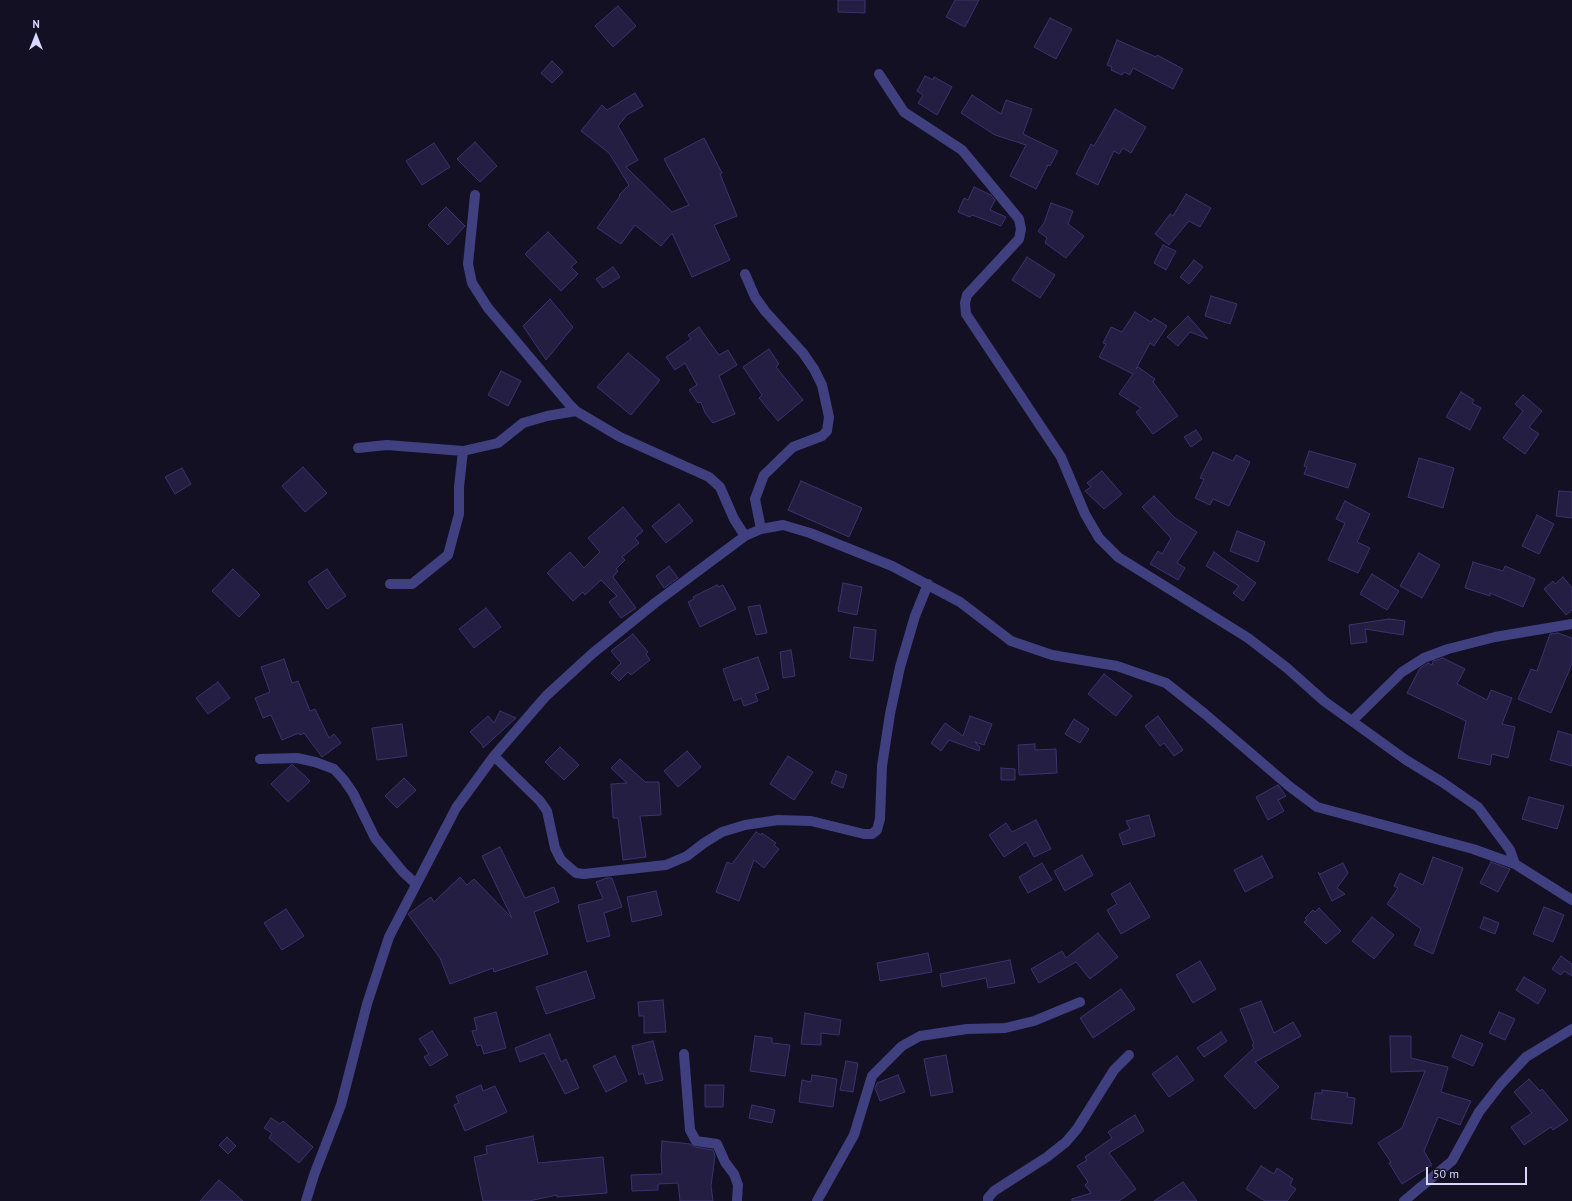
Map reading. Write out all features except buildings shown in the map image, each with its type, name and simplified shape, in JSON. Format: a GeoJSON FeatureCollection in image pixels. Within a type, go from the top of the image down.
{"type":"FeatureCollection","features":[{"type":"Feature","properties":{"kind":"street"},"geometry":{"type":"LineString","coordinates":[[879,74],[904,112],[962,150],[1019,219],[1021,229],[1019,239],[967,295],[965,303],[966,314],[1061,457],[1085,514],[1100,538],[1118,557],[1248,638],[1287,668],[1324,701],[1406,760],[1442,782],[1478,807],[1510,850],[1515,864]]}},
{"type":"Feature","properties":{"kind":"street"},"geometry":{"type":"LineString","coordinates":[[475,195],[468,264],[472,283],[488,308],[569,404],[576,410],[620,436],[709,477],[720,487],[734,519],[745,536]]}},
{"type":"Feature","properties":{"kind":"street"},"geometry":{"type":"LineString","coordinates":[[745,274],[755,297],[765,311],[803,353],[814,369],[822,385],[829,417],[827,431],[822,436],[793,447],[764,475],[755,499],[761,529]]}},
{"type":"Feature","properties":{"kind":"street"},"geometry":{"type":"LineString","coordinates":[[358,448],[386,446],[463,451],[498,444],[523,423],[576,410]]}},
{"type":"Feature","properties":{"kind":"street"},"geometry":{"type":"LineString","coordinates":[[390,584],[412,584],[448,556],[459,514],[459,487],[463,451]]}},
{"type":"Feature","properties":{"kind":"street"},"geometry":{"type":"LineString","coordinates":[[306,1201],[340,1105],[366,1004],[389,937],[456,808],[494,756],[546,696],[593,653],[655,603],[745,536],[761,529],[783,525],[810,533],[892,566],[960,602],[1011,641],[1052,654],[1117,666],[1166,683],[1205,714],[1288,786],[1317,807],[1473,849],[1515,864],[1572,900]]}},
{"type":"Feature","properties":{"kind":"street"},"geometry":{"type":"LineString","coordinates":[[494,756],[540,801],[547,811],[555,848],[561,860],[576,872],[584,874],[666,865],[687,856],[704,842],[722,832],[745,825],[778,820],[811,821],[864,834],[872,834],[877,830],[880,819],[882,766],[898,673],[915,616],[928,584]]}},
{"type":"Feature","properties":{"kind":"street"},"geometry":{"type":"LineString","coordinates":[[1352,721],[1402,672],[1424,658],[1448,649],[1495,637],[1572,624]]}},
{"type":"Feature","properties":{"kind":"street"},"geometry":{"type":"LineString","coordinates":[[260,759],[297,758],[315,762],[334,770],[344,780],[353,793],[375,838],[403,872],[416,884]]}},
{"type":"Feature","properties":{"kind":"street"},"geometry":{"type":"LineString","coordinates":[[817,1201],[854,1135],[872,1076],[902,1046],[920,1036],[967,1029],[1005,1028],[1034,1021],[1080,1002]]}},
{"type":"Feature","properties":{"kind":"street"},"geometry":{"type":"LineString","coordinates":[[1404,1201],[1452,1161],[1479,1112],[1500,1085],[1526,1057],[1572,1029]]}},
{"type":"Feature","properties":{"kind":"street"},"geometry":{"type":"LineString","coordinates":[[684,1054],[690,1130],[696,1141],[717,1144],[738,1185],[737,1201]]}},
{"type":"Feature","properties":{"kind":"street"},"geometry":{"type":"LineString","coordinates":[[988,1201],[988,1198],[994,1191],[1047,1157],[1066,1142],[1077,1129],[1114,1070],[1129,1055]]}}]}
